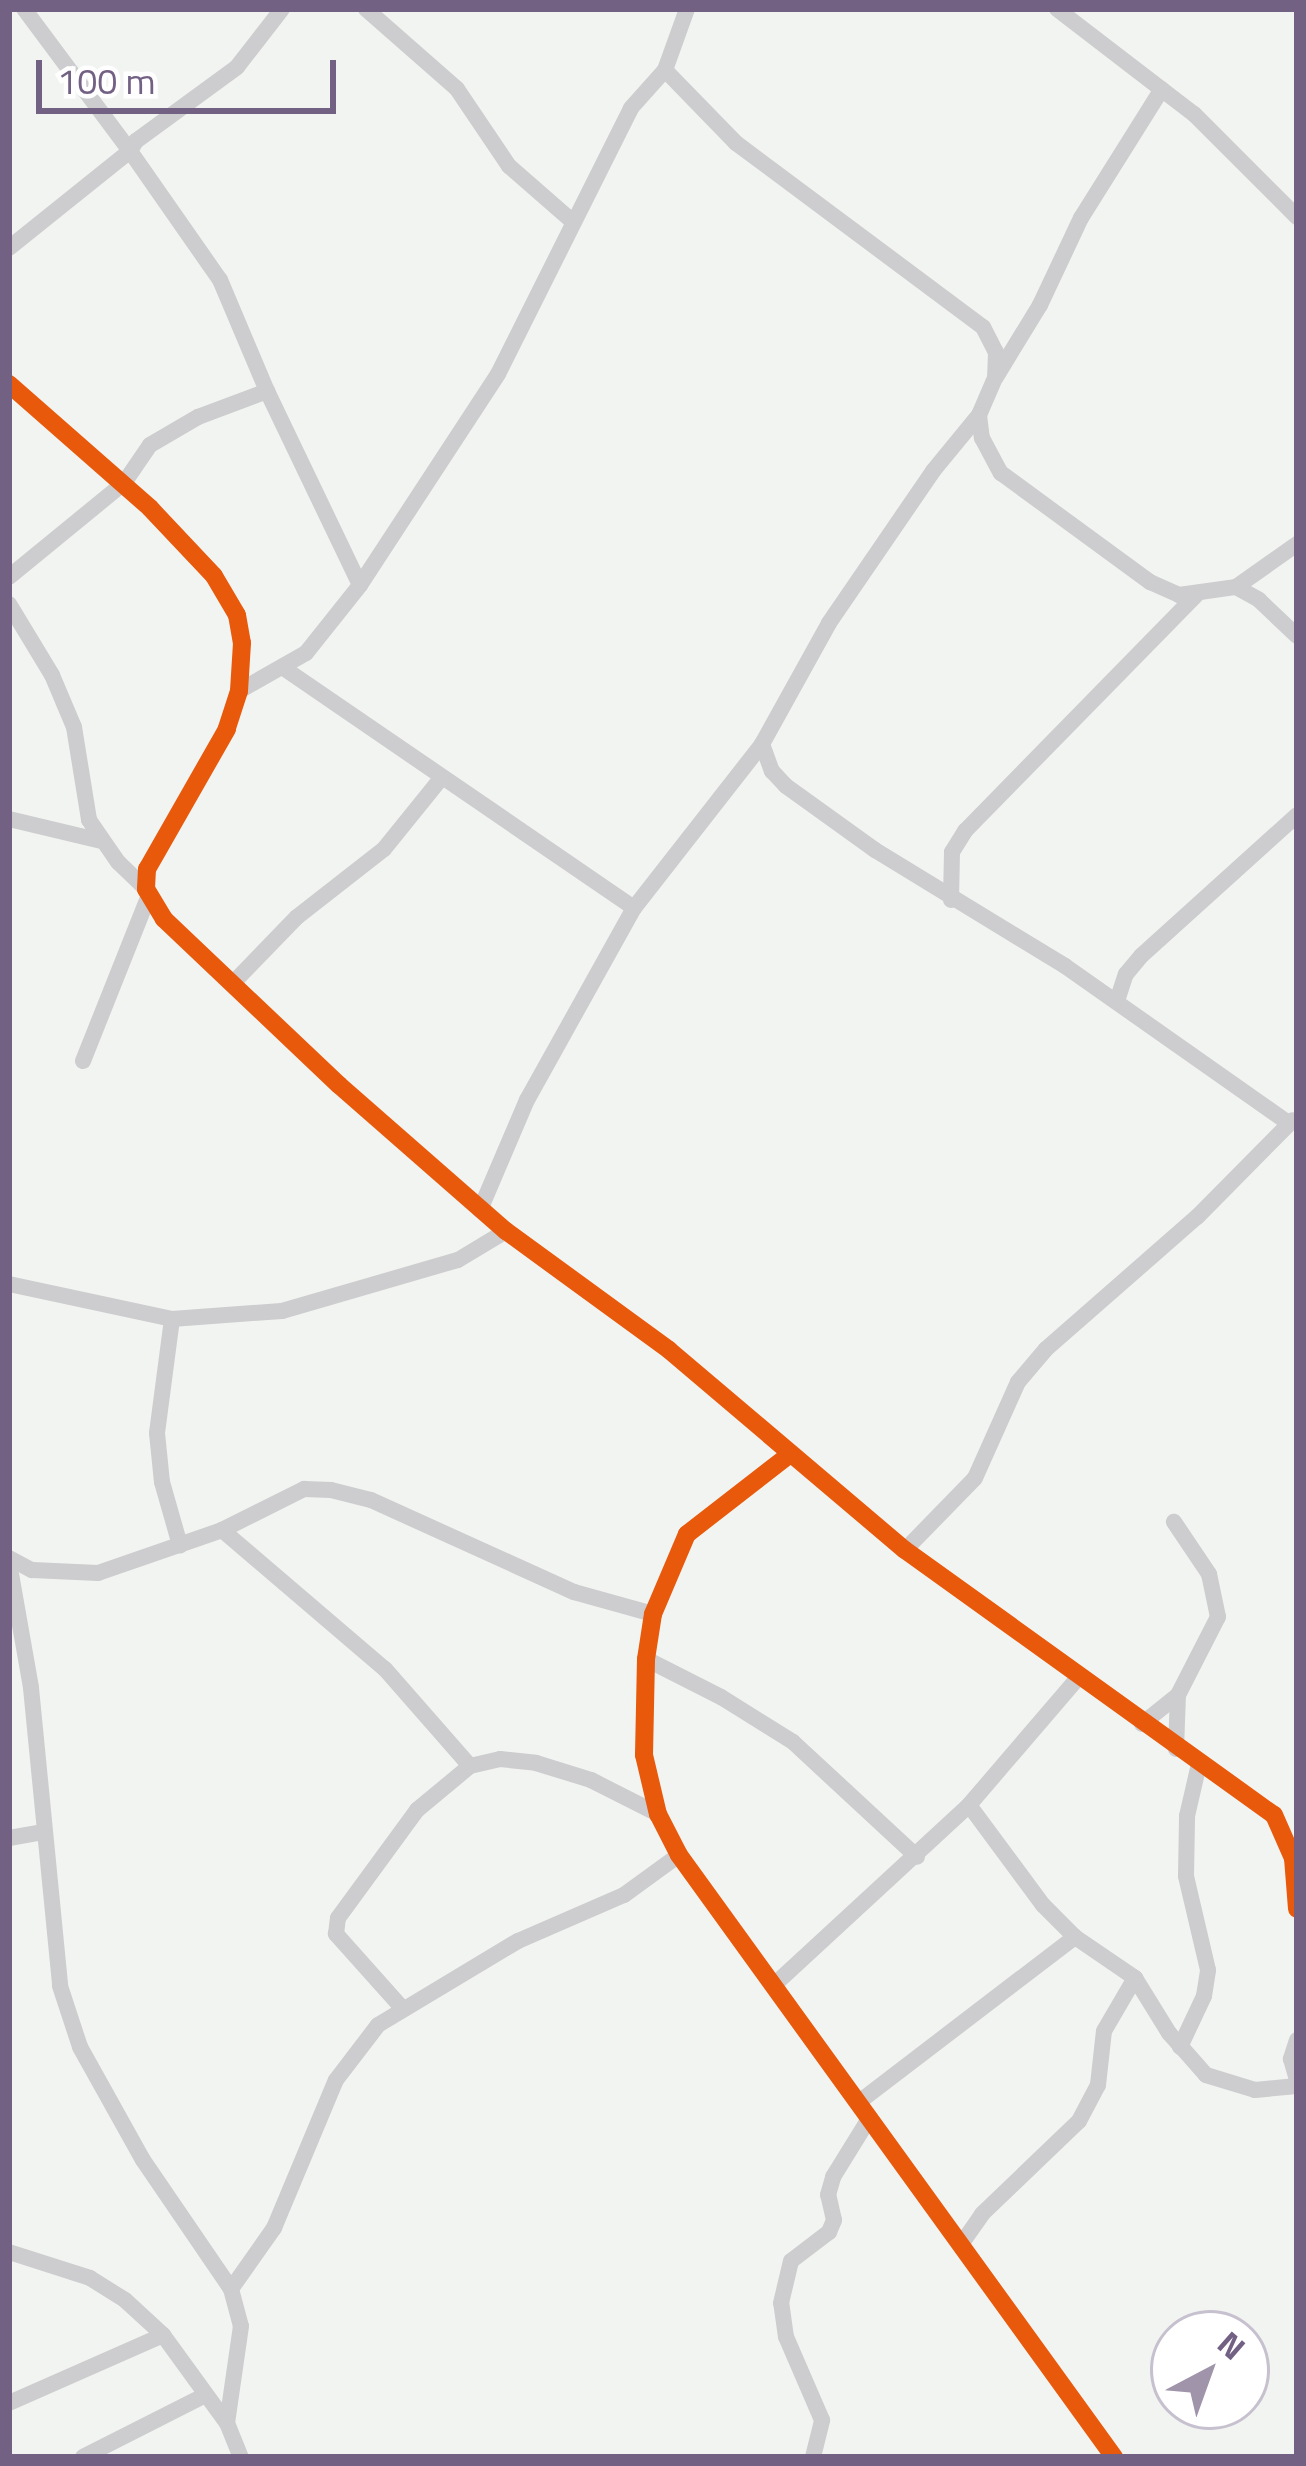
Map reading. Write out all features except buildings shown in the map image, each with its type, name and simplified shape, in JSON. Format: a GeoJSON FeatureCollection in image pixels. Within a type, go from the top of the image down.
{"type":"FeatureCollection","features":[{"type":"Feature","properties":{"kind":"street"},"geometry":{"type":"LineString","coordinates":[[24,9],[220,280],[360,585]]}},
{"type":"Feature","properties":{"kind":"street"},"geometry":{"type":"LineString","coordinates":[[9,248],[130,151],[136,141],[237,67],[282,9]]}},
{"type":"Feature","properties":{"kind":"street"},"geometry":{"type":"LineString","coordinates":[[366,9],[457,89],[509,166],[572,221]]}},
{"type":"Feature","properties":{"kind":"street"},"geometry":{"type":"LineString","coordinates":[[239,692],[285,669],[306,652],[360,585],[498,374],[632,108],[665,70],[687,9]]}},
{"type":"Feature","properties":{"kind":"street"},"geometry":{"type":"LineString","coordinates":[[1057,9],[1227,144],[1297,217]]}},
{"type":"Feature","properties":{"kind":"street"},"geometry":{"type":"LineString","coordinates":[[665,70],[736,143],[983,327],[996,352],[995,378]]}},
{"type":"Feature","properties":{"kind":"street"},"geometry":{"type":"LineString","coordinates":[[480,1210],[527,1100],[634,908],[762,744],[829,623],[933,471],[979,415],[1081,218],[1162,89]]}},
{"type":"Feature","properties":{"kind":"street"},"geometry":{"type":"LineString","coordinates":[[9,384],[124,483],[214,576],[237,615],[239,692],[214,756],[158,844],[148,892],[83,1061]]}},
{"type":"Feature","properties":{"kind":"street"},"geometry":{"type":"LineString","coordinates":[[9,578],[124,483],[139,458],[173,429],[267,391]]}},
{"type":"Feature","properties":{"kind":"street"},"geometry":{"type":"LineString","coordinates":[[979,415],[982,438],[1001,473],[1150,582],[1179,595],[1236,586],[1297,544]]}},
{"type":"Feature","properties":{"kind":"street"},"geometry":{"type":"LineString","coordinates":[[1236,586],[1259,600],[1297,636]]}},
{"type":"Feature","properties":{"kind":"street"},"geometry":{"type":"LineString","coordinates":[[951,899],[952,852],[965,831],[1198,593]]}},
{"type":"Feature","properties":{"kind":"street"},"geometry":{"type":"LineString","coordinates":[[9,604],[52,675],[74,727],[89,820],[164,919],[506,1231],[669,1350],[905,1550],[1175,1749],[1274,1815],[1293,1858],[1297,1909]]}},
{"type":"Feature","properties":{"kind":"street"},"geometry":{"type":"LineString","coordinates":[[285,669],[634,908]]}},
{"type":"Feature","properties":{"kind":"street"},"geometry":{"type":"LineString","coordinates":[[762,744],[765,760],[787,786],[951,899],[1117,1001],[1293,1120],[1197,1217],[1046,1348],[1018,1382],[975,1478],[905,1550]]}},
{"type":"Feature","properties":{"kind":"street"},"geometry":{"type":"LineString","coordinates":[[739,773],[787,786]]}},
{"type":"Feature","properties":{"kind":"street"},"geometry":{"type":"LineString","coordinates":[[233,983],[297,917],[384,849],[442,777]]}},
{"type":"Feature","properties":{"kind":"street"},"geometry":{"type":"LineString","coordinates":[[1117,1001],[1126,974],[1141,956],[1297,814]]}},
{"type":"Feature","properties":{"kind":"street"},"geometry":{"type":"LineString","coordinates":[[9,819],[101,841]]}},
{"type":"Feature","properties":{"kind":"street"},"geometry":{"type":"LineString","coordinates":[[9,1284],[172,1319],[282,1311],[458,1260],[506,1231]]}},
{"type":"Feature","properties":{"kind":"street"},"geometry":{"type":"LineString","coordinates":[[172,1319],[157,1433],[162,1482],[180,1545]]}},
{"type":"Feature","properties":{"kind":"street"},"geometry":{"type":"LineString","coordinates":[[789,1455],[687,1534],[653,1615],[646,1660],[644,1755],[658,1814],[679,1855],[1114,2457]]}},
{"type":"Feature","properties":{"kind":"street"},"geometry":{"type":"LineString","coordinates":[[227,2423],[241,2326],[231,2289],[143,2160],[80,2047],[60,1986],[31,1688],[10,1569],[98,1573],[222,1530],[304,1489],[331,1490],[371,1500],[574,1592],[653,1615]]}},
{"type":"Feature","properties":{"kind":"street"},"geometry":{"type":"LineString","coordinates":[[1174,1522],[1209,1574],[1218,1617],[1178,1695],[1175,1749]]}},
{"type":"Feature","properties":{"kind":"street"},"geometry":{"type":"LineString","coordinates":[[222,1530],[385,1669],[470,1766]]}},
{"type":"Feature","properties":{"kind":"street"},"geometry":{"type":"LineString","coordinates":[[646,1660],[721,1697],[793,1742],[917,1857]]}},
{"type":"Feature","properties":{"kind":"street"},"geometry":{"type":"LineString","coordinates":[[774,1985],[917,1857],[1078,1678]]}},
{"type":"Feature","properties":{"kind":"street"},"geometry":{"type":"LineString","coordinates":[[1142,1724],[1178,1695]]}},
{"type":"Feature","properties":{"kind":"street"},"geometry":{"type":"LineString","coordinates":[[403,2009],[336,1934],[338,1918],[417,1810],[470,1766],[500,1760],[536,1763],[591,1780],[658,1814]]}},
{"type":"Feature","properties":{"kind":"street"},"geometry":{"type":"LineString","coordinates":[[1180,2047],[1204,1996],[1208,1970],[1186,1876],[1187,1816],[1199,1764]]}},
{"type":"Feature","properties":{"kind":"street"},"geometry":{"type":"LineString","coordinates":[[969,1804],[1075,1937],[1135,1978],[1180,2047],[1206,2075],[1255,2090],[1297,2083],[1291,2059],[1297,2040]]}},
{"type":"Feature","properties":{"kind":"street"},"geometry":{"type":"LineString","coordinates":[[9,1838],[42,1832]]}},
{"type":"Feature","properties":{"kind":"street"},"geometry":{"type":"LineString","coordinates":[[231,2289],[274,2228],[336,2080],[378,2025],[518,1941],[624,1894],[679,1855]]}},
{"type":"Feature","properties":{"kind":"street"},"geometry":{"type":"LineString","coordinates":[[813,2457],[822,2420],[786,2337],[781,2303],[791,2261],[829,2232],[833,2176],[865,2109],[1075,1937]]}},
{"type":"Feature","properties":{"kind":"street"},"geometry":{"type":"LineString","coordinates":[[962,2243],[982,2214],[1078,2121],[1097,2085],[1104,2031],[1135,1978]]}},
{"type":"Feature","properties":{"kind":"street"},"geometry":{"type":"LineString","coordinates":[[9,2252],[90,2278],[125,2300],[163,2335],[227,2423],[241,2457]]}},
{"type":"Feature","properties":{"kind":"street"},"geometry":{"type":"LineString","coordinates":[[9,2403],[163,2335]]}},
{"type":"Feature","properties":{"kind":"street"},"geometry":{"type":"LineString","coordinates":[[83,2457],[205,2395]]}},
{"type":"Feature","properties":{"kind":"cycle path"},"geometry":{"type":"LineString","coordinates":[[9,384],[150,508],[214,576],[237,615],[242,643],[239,691],[227,729],[147,869],[146,889],[164,919],[339,1085],[506,1231],[669,1350],[905,1550],[1274,1815],[1293,1858],[1297,1909]]}},
{"type":"Feature","properties":{"kind":"cycle path"},"geometry":{"type":"LineString","coordinates":[[789,1455],[687,1534],[653,1614],[646,1659],[644,1755],[658,1814],[679,1855],[1114,2457]]}}]}
